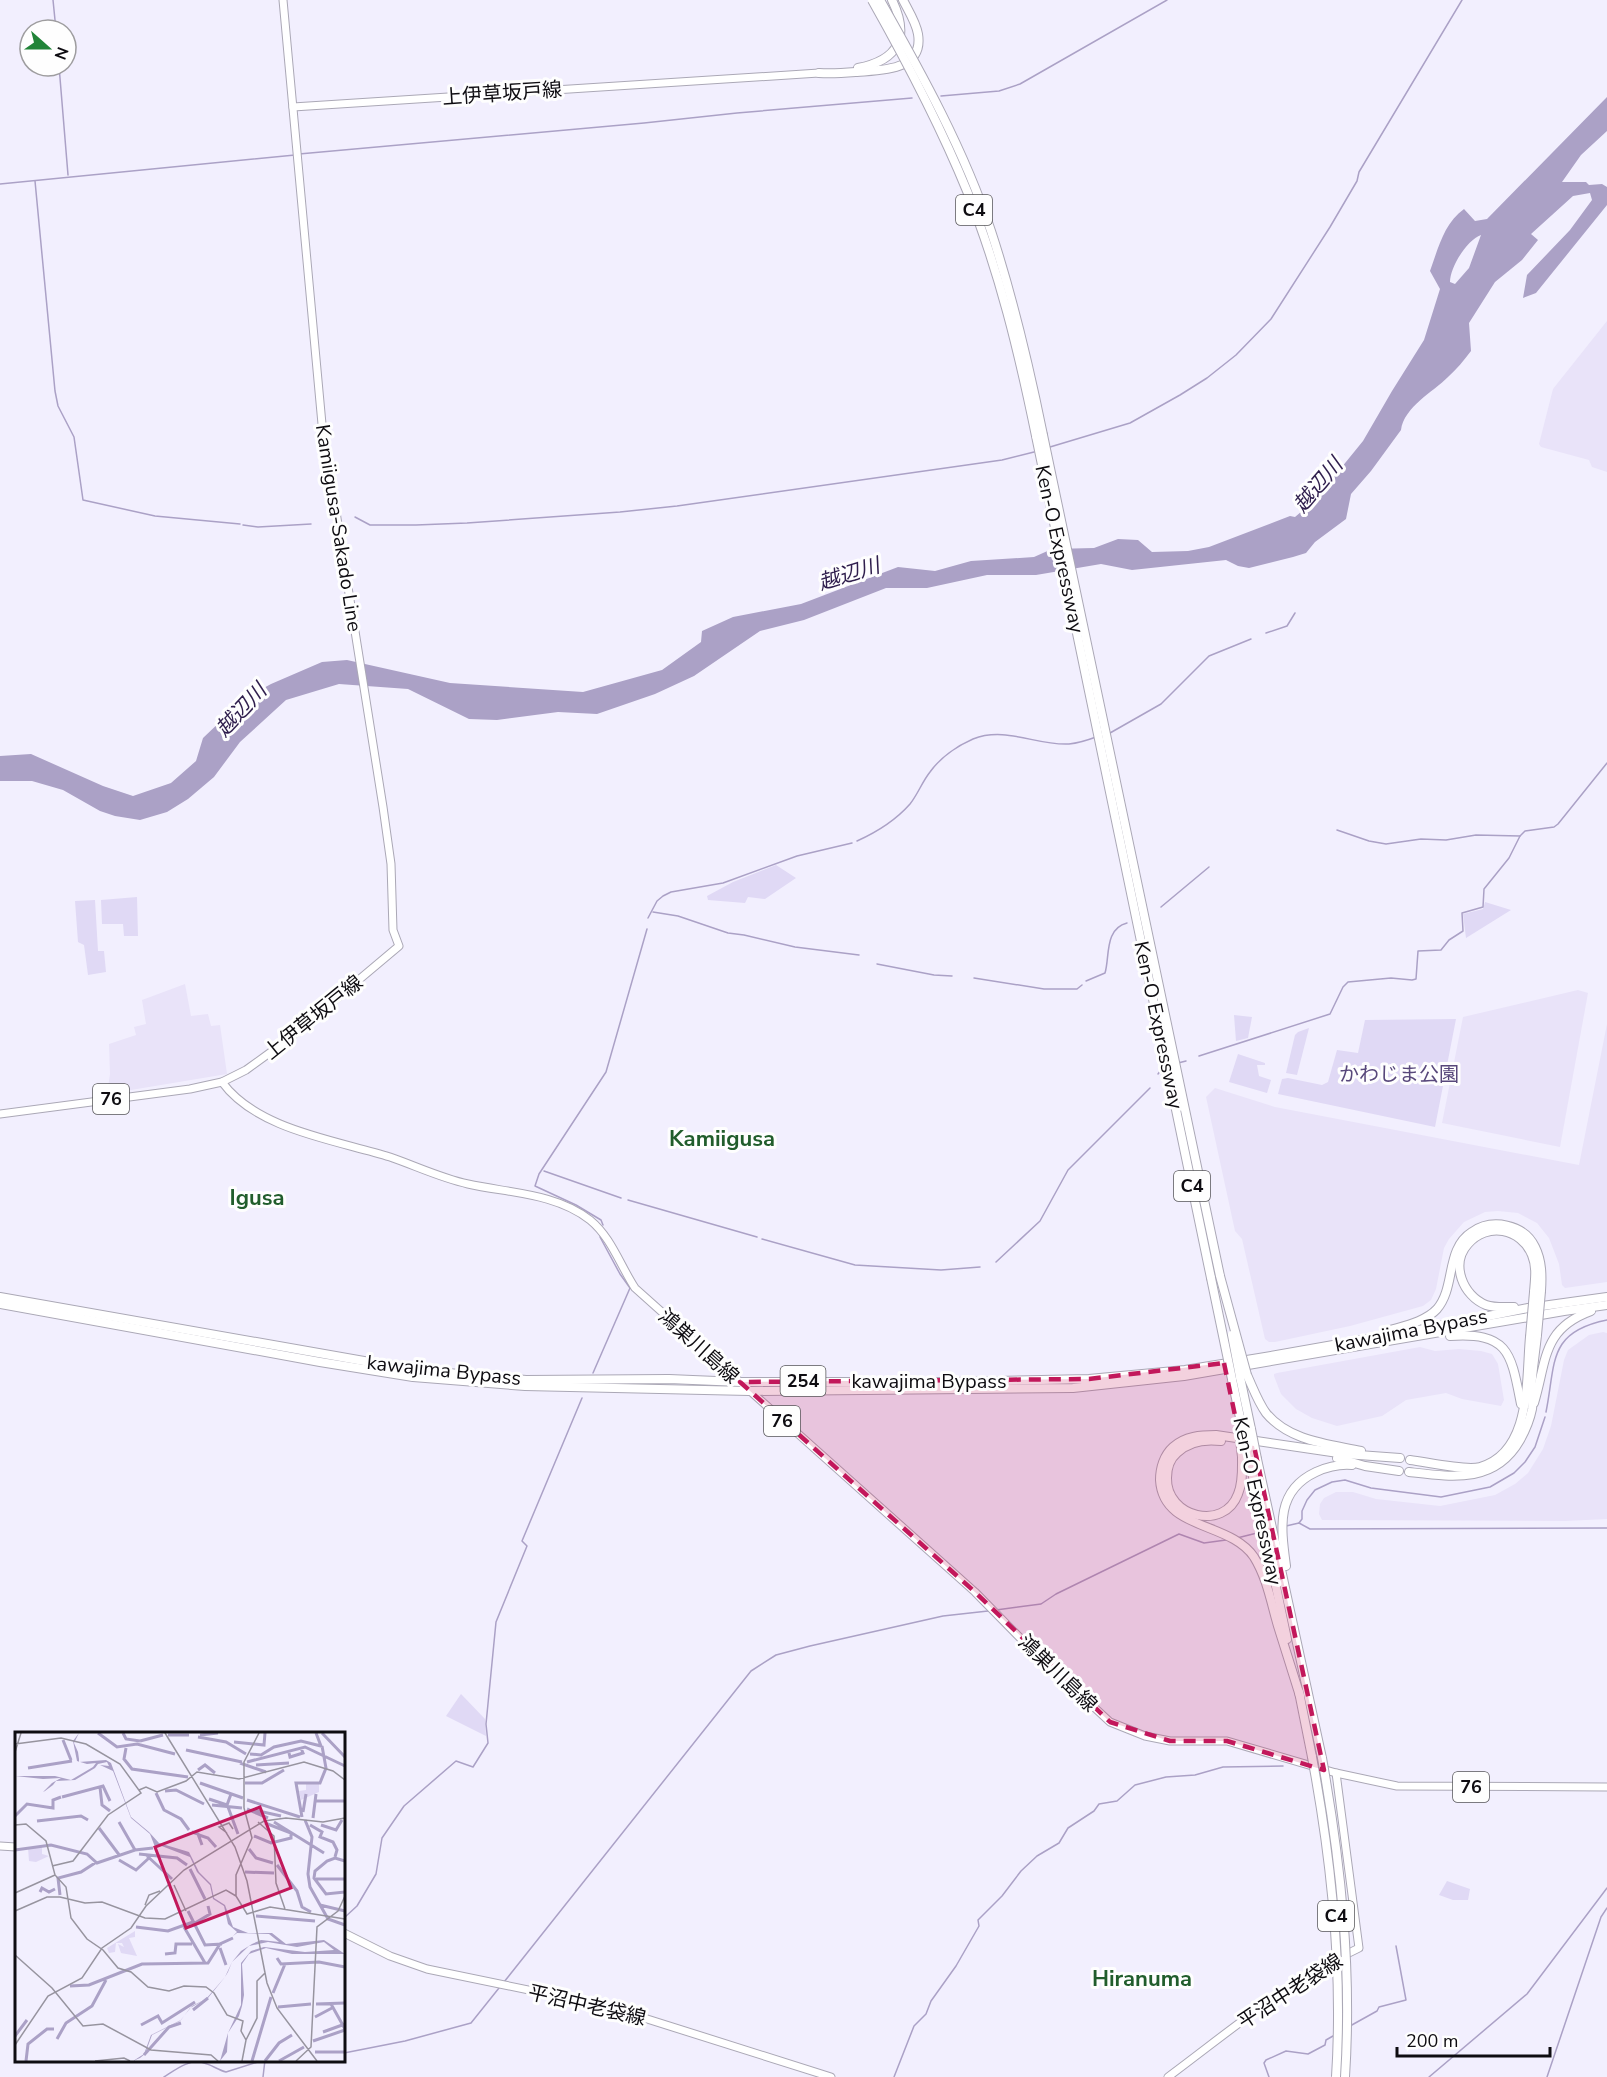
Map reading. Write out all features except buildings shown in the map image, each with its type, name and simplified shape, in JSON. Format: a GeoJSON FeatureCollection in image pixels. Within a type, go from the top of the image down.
{"type":"FeatureCollection","features":[{"type":"Feature","properties":{"kind":"highway","name":"Ken-O Expressway"},"geometry":{"type":"LineString","coordinates":[[872,0],[951,154],[983,233],[1005,304],[1028,397],[1216,1277],[1217,1307],[1237,1377],[1250,1458],[1284,1582],[1336,1847],[1345,1922],[1348,1990],[1345,2077]]}},
{"type":"Feature","properties":{"kind":"highway","name":"Ken-O Expressway"},"geometry":{"type":"LineString","coordinates":[[880,0],[930,92],[975,190],[1015,312],[1037,405],[1144,935]]}},
{"type":"Feature","properties":{"kind":"highway"},"geometry":{"type":"LineString","coordinates":[[819,73],[873,64],[893,52],[900,38],[901,26],[892,0]]}},
{"type":"Feature","properties":{"kind":"highway"},"geometry":{"type":"LineString","coordinates":[[819,73],[890,70],[910,60],[918,46],[919,35],[903,0]]}},
{"type":"Feature","properties":{"kind":"highway"},"geometry":{"type":"LineString","coordinates":[[1352,1341],[1415,1323],[1433,1313],[1443,1298],[1456,1249],[1469,1233],[1483,1225],[1500,1224],[1512,1227],[1534,1244],[1539,1256],[1542,1275],[1533,1336],[1531,1392],[1524,1433],[1512,1454],[1495,1468],[1472,1475],[1450,1476],[1409,1472]]}},
{"type":"Feature","properties":{"kind":"highway"},"geometry":{"type":"LineString","coordinates":[[1528,1308],[1488,1306],[1470,1294],[1463,1284],[1460,1271],[1462,1252],[1475,1238],[1487,1232],[1502,1230],[1521,1238],[1533,1257],[1538,1292]]}},
{"type":"Feature","properties":{"kind":"highway"},"geometry":{"type":"LineString","coordinates":[[1216,1277],[1237,1377],[1266,1414],[1285,1429],[1309,1440],[1400,1458]]}},
{"type":"Feature","properties":{"kind":"highway","name":"kawajima Bypass"},"geometry":{"type":"LineString","coordinates":[[0,1297],[415,1370],[526,1380],[669,1379],[740,1382],[1074,1381],[1185,1370],[1424,1329],[1528,1308],[1606,1303]]}},
{"type":"Feature","properties":{"kind":"highway"},"geometry":{"type":"LineString","coordinates":[[1410,1460],[1479,1467],[1495,1459],[1508,1448],[1519,1428],[1553,1337],[1567,1323],[1606,1303]]}},
{"type":"Feature","properties":{"kind":"highway","name":"kawajima Bypass"},"geometry":{"type":"LineString","coordinates":[[0,1304],[413,1377],[531,1387],[749,1391],[1073,1388],[1184,1376],[1606,1303]]}},
{"type":"Feature","properties":{"kind":"highway"},"geometry":{"type":"LineString","coordinates":[[1432,1334],[1479,1336],[1499,1344],[1507,1351],[1527,1410]]}},
{"type":"Feature","properties":{"kind":"highway","name":"C4"},"geometry":{"type":"LineString","coordinates":[[1237,1377],[1244,1428]]}},
{"type":"Feature","properties":{"kind":"highway"},"geometry":{"type":"LineString","coordinates":[[1244,1428],[1250,1458],[1242,1476],[1238,1495],[1233,1503],[1223,1512],[1212,1516],[1192,1514],[1178,1506],[1171,1498],[1167,1483],[1169,1465],[1173,1456],[1180,1450],[1198,1441],[1214,1441],[1294,1452],[1345,1460],[1365,1466]]}},
{"type":"Feature","properties":{"kind":"highway"},"geometry":{"type":"LineString","coordinates":[[1300,1696],[1263,1573],[1253,1555],[1235,1539],[1183,1518],[1171,1508],[1161,1488],[1160,1473],[1165,1457],[1176,1444],[1201,1435],[1216,1435],[1345,1454],[1387,1456]]}},
{"type":"Feature","properties":{"kind":"highway"},"geometry":{"type":"LineString","coordinates":[[1284,1582],[1287,1573],[1283,1541],[1283,1514],[1290,1494],[1297,1483],[1326,1468],[1347,1464],[1399,1471]]}},
{"type":"Feature","properties":{"kind":"highway","name":"Ken-O Expressway"},"geometry":{"type":"LineString","coordinates":[[1269,1530],[1300,1696],[1317,1757],[1336,1923],[1339,1990],[1336,2077]]}},
{"type":"Feature","properties":{"kind":"main road"},"geometry":{"type":"LineString","coordinates":[[283,0],[293,107]]}},
{"type":"Feature","properties":{"kind":"main road","name":"上伊草坂戸線"},"geometry":{"type":"LineString","coordinates":[[293,107],[819,73]]}},
{"type":"Feature","properties":{"kind":"main road","name":"Kamiigusa-Sakado Line"},"geometry":{"type":"LineString","coordinates":[[293,107],[322,424],[384,807],[391,864]]}},
{"type":"Feature","properties":{"kind":"main road","name":"上伊草坂戸線"},"geometry":{"type":"LineString","coordinates":[[222,1082],[246,1070],[286,1041],[399,946],[393,930],[391,864]]}},
{"type":"Feature","properties":{"kind":"main road","name":"76"},"geometry":{"type":"LineString","coordinates":[[0,1114],[190,1089],[222,1082]]}},
{"type":"Feature","properties":{"kind":"main road","name":"鴻巣川島線"},"geometry":{"type":"LineString","coordinates":[[222,1082],[237,1099],[279,1124],[300,1133],[365,1150],[466,1184],[538,1197],[580,1213],[603,1233],[635,1288],[967,1585],[1027,1645],[1110,1722],[1145,1736],[1170,1741],[1227,1741],[1336,1773]]}},
{"type":"Feature","properties":{"kind":"main road","name":"76"},"geometry":{"type":"LineString","coordinates":[[1336,1773],[1408,1787],[1607,1787]]}},
{"type":"Feature","properties":{"kind":"main road","name":"平沼中老袋線"},"geometry":{"type":"LineString","coordinates":[[1168,2077],[1296,1982],[1359,1948],[1336,1773]]}},
{"type":"Feature","properties":{"kind":"main road"},"geometry":{"type":"LineString","coordinates":[[0,1846],[15,1847]]}},
{"type":"Feature","properties":{"kind":"main road","name":"平沼中老袋線"},"geometry":{"type":"LineString","coordinates":[[345,1934],[390,1956],[427,1969],[606,2006],[831,2077]]}},
{"type":"Feature","properties":{"kind":"highlighted area"},"geometry":{"type":"Polygon","coordinates":[[[1224,1363],[1241,1444],[1254,1446],[1324,1770],[1227,1741],[1170,1741],[1110,1722],[975,1592],[740,1382],[1089,1379],[1224,1363]]]}},
{"type":"Feature","properties":{"kind":"shaded area"},"geometry":{"type":"Polygon","coordinates":[[[1607,321],[1607,472],[1592,467],[1589,460],[1541,447],[1539,444],[1553,389],[1607,321]]]}},
{"type":"Feature","properties":{"kind":"shaded area"},"geometry":{"type":"Polygon","coordinates":[[[185,984],[191,1016],[208,1014],[211,1026],[220,1025],[227,1074],[107,1094],[110,1074],[109,1044],[136,1035],[134,1027],[146,1024],[142,1000],[185,984]]]}},
{"type":"Feature","properties":{"kind":"shaded area"},"geometry":{"type":"Polygon","coordinates":[[[1578,990],[1588,993],[1560,1147],[1442,1123],[1463,1017],[1578,990]]]}},
{"type":"Feature","properties":{"kind":"shaded area"},"geometry":{"type":"Polygon","coordinates":[[[1607,1024],[1607,1282],[1565,1288],[1562,1285],[1559,1264],[1549,1238],[1537,1223],[1518,1213],[1485,1212],[1464,1222],[1449,1239],[1444,1248],[1436,1289],[1431,1300],[1423,1306],[1350,1326],[1275,1342],[1265,1339],[1242,1239],[1235,1231],[1206,1097],[1215,1088],[1275,1107],[1579,1165],[1607,1024]]]}},
{"type":"Feature","properties":{"kind":"shaded area"},"geometry":{"type":"Polygon","coordinates":[[[1607,1333],[1607,1519],[1565,1521],[1322,1520],[1319,1514],[1320,1504],[1324,1498],[1336,1492],[1353,1492],[1376,1499],[1440,1506],[1495,1495],[1515,1484],[1528,1473],[1543,1449],[1551,1426],[1568,1350],[1589,1335],[1607,1333]]]}},
{"type":"Feature","properties":{"kind":"shaded area"},"geometry":{"type":"Polygon","coordinates":[[[1420,1347],[1435,1351],[1459,1349],[1492,1354],[1498,1364],[1504,1400],[1501,1406],[1462,1399],[1446,1393],[1406,1400],[1382,1416],[1337,1426],[1312,1418],[1296,1409],[1281,1394],[1274,1376],[1277,1373],[1420,1347]]]}},
{"type":"Feature","properties":{"kind":"green space"},"geometry":{"type":"Polygon","coordinates":[[[776,865],[796,878],[765,899],[748,897],[745,903],[708,900],[707,896],[733,882],[776,865]]]}},
{"type":"Feature","properties":{"kind":"green space"},"geometry":{"type":"Polygon","coordinates":[[[137,897],[138,936],[124,936],[123,924],[102,924],[101,900],[137,897]]]}},
{"type":"Feature","properties":{"kind":"green space"},"geometry":{"type":"Polygon","coordinates":[[[95,900],[98,951],[104,951],[106,972],[88,975],[84,945],[78,942],[75,901],[95,900]]]}},
{"type":"Feature","properties":{"kind":"green space"},"geometry":{"type":"Polygon","coordinates":[[[1485,902],[1511,910],[1466,938],[1463,914],[1483,909],[1485,902]]]}},
{"type":"Feature","properties":{"kind":"green space"},"geometry":{"type":"Polygon","coordinates":[[[1234,1015],[1252,1017],[1248,1038],[1236,1041],[1234,1015]]]}},
{"type":"Feature","properties":{"kind":"green space","name":"かわじま公園"},"geometry":{"type":"Polygon","coordinates":[[[1456,1019],[1435,1127],[1278,1094],[1282,1079],[1288,1078],[1322,1085],[1328,1082],[1337,1050],[1358,1053],[1365,1020],[1456,1019]]]}},
{"type":"Feature","properties":{"kind":"green space","name":"かわじま公園"},"geometry":{"type":"Polygon","coordinates":[[[1309,1028],[1297,1075],[1286,1073],[1295,1035],[1309,1028]]]}},
{"type":"Feature","properties":{"kind":"green space"},"geometry":{"type":"Polygon","coordinates":[[[1238,1054],[1265,1063],[1265,1065],[1257,1065],[1259,1076],[1271,1080],[1267,1093],[1229,1082],[1238,1054]]]}},
{"type":"Feature","properties":{"kind":"green space"},"geometry":{"type":"Polygon","coordinates":[[[461,1694],[485,1719],[486,1736],[446,1716],[461,1694]]]}},
{"type":"Feature","properties":{"kind":"green space"},"geometry":{"type":"Polygon","coordinates":[[[1447,1881],[1470,1889],[1468,1900],[1453,1900],[1439,1895],[1447,1881]]]}},
{"type":"Feature","properties":{"kind":"water","name":"越辺川"},"geometry":{"type":"Polygon","coordinates":[[[1607,97],[1607,131],[1581,155],[1562,182],[1602,184],[1607,187],[1607,205],[1536,293],[1523,298],[1527,275],[1570,230],[1592,200],[1590,193],[1573,196],[1531,234],[1538,240],[1522,260],[1495,282],[1469,323],[1471,351],[1442,383],[1413,407],[1403,422],[1401,430],[1351,494],[1346,519],[1315,542],[1306,553],[1249,568],[1226,560],[1132,570],[1101,564],[1036,575],[987,575],[927,588],[886,588],[804,620],[760,631],[694,676],[655,694],[597,714],[558,712],[497,720],[469,719],[408,689],[339,684],[286,700],[240,742],[214,777],[188,799],[167,812],[140,820],[100,811],[63,790],[32,781],[0,781],[0,756],[31,754],[103,786],[133,796],[171,783],[196,761],[203,738],[245,698],[322,662],[347,660],[450,683],[583,692],[662,670],[701,642],[702,631],[733,617],[801,604],[898,567],[935,571],[971,561],[1034,557],[1052,549],[1094,548],[1118,539],[1138,540],[1152,552],[1188,551],[1209,547],[1290,516],[1295,517],[1315,500],[1363,441],[1424,340],[1440,289],[1430,271],[1439,245],[1451,222],[1464,209],[1475,221],[1487,219],[1607,97]],[[1481,235],[1470,242],[1460,255],[1450,282],[1455,284],[1469,268],[1481,235]]]}},
{"type":"Feature","properties":{"kind":"waterway"},"geometry":{"type":"LineString","coordinates":[[53,0],[55,18]]}},
{"type":"Feature","properties":{"kind":"waterway"},"geometry":{"type":"LineString","coordinates":[[941,96],[999,91],[1020,84],[1167,0]]}},
{"type":"Feature","properties":{"kind":"waterway"},"geometry":{"type":"LineString","coordinates":[[1050,447],[1130,423],[1180,395],[1207,378],[1236,355],[1271,319],[1330,227],[1357,181],[1359,172],[1462,0]]}},
{"type":"Feature","properties":{"kind":"waterway"},"geometry":{"type":"LineString","coordinates":[[60,78],[68,175]]}},
{"type":"Feature","properties":{"kind":"waterway"},"geometry":{"type":"LineString","coordinates":[[299,154],[912,98]]}},
{"type":"Feature","properties":{"kind":"waterway"},"geometry":{"type":"LineString","coordinates":[[0,184],[295,155]]}},
{"type":"Feature","properties":{"kind":"waterway"},"geometry":{"type":"LineString","coordinates":[[35,181],[55,391],[58,406],[74,437],[83,500],[155,516],[240,524]]}},
{"type":"Feature","properties":{"kind":"waterway"},"geometry":{"type":"LineString","coordinates":[[355,517],[370,525],[416,525],[620,512],[1002,460],[1034,452]]}},
{"type":"Feature","properties":{"kind":"waterway"},"geometry":{"type":"LineString","coordinates":[[243,525],[258,527],[311,524]]}},
{"type":"Feature","properties":{"kind":"waterway"},"geometry":{"type":"LineString","coordinates":[[1266,633],[1287,626],[1295,613]]}},
{"type":"Feature","properties":{"kind":"waterway"},"geometry":{"type":"LineString","coordinates":[[1110,733],[1161,704],[1209,656],[1251,639]]}},
{"type":"Feature","properties":{"kind":"waterway"},"geometry":{"type":"LineString","coordinates":[[857,841],[879,830],[898,816],[910,804],[927,776],[939,762],[955,749],[973,739],[1009,735],[1069,744],[1096,737]]}},
{"type":"Feature","properties":{"kind":"waterway"},"geometry":{"type":"LineString","coordinates":[[1337,830],[1386,844],[1421,839],[1446,840],[1476,835],[1520,836],[1525,831],[1554,827],[1558,824],[1607,763]]}},
{"type":"Feature","properties":{"kind":"waterway"},"geometry":{"type":"LineString","coordinates":[[1199,1056],[1330,1014],[1343,987],[1348,982],[1391,978],[1416,979],[1418,951],[1441,950],[1449,940],[1463,931],[1462,913],[1483,907],[1484,889],[1509,858],[1520,836]]}},
{"type":"Feature","properties":{"kind":"waterway"},"geometry":{"type":"LineString","coordinates":[[648,918],[657,901],[671,892],[723,883],[797,856],[852,843]]}},
{"type":"Feature","properties":{"kind":"waterway"},"geometry":{"type":"LineString","coordinates":[[1161,907],[1209,867]]}},
{"type":"Feature","properties":{"kind":"waterway"},"geometry":{"type":"LineString","coordinates":[[653,912],[678,916],[728,933],[795,947],[859,955]]}},
{"type":"Feature","properties":{"kind":"waterway"},"geometry":{"type":"LineString","coordinates":[[1086,981],[1105,973],[1111,937],[1120,926],[1127,923]]}},
{"type":"Feature","properties":{"kind":"waterway"},"geometry":{"type":"LineString","coordinates":[[603,1225],[601,1220],[576,1205],[535,1186],[539,1174],[606,1072],[647,929]]}},
{"type":"Feature","properties":{"kind":"waterway"},"geometry":{"type":"LineString","coordinates":[[877,964],[934,975],[952,976]]}},
{"type":"Feature","properties":{"kind":"waterway"},"geometry":{"type":"LineString","coordinates":[[974,978],[1044,989],[1077,989],[1082,985]]}},
{"type":"Feature","properties":{"kind":"waterway"},"geometry":{"type":"LineString","coordinates":[[1178,1063],[1186,1061]]}},
{"type":"Feature","properties":{"kind":"waterway"},"geometry":{"type":"LineString","coordinates":[[1158,1074],[1164,1066]]}},
{"type":"Feature","properties":{"kind":"waterway"},"geometry":{"type":"LineString","coordinates":[[996,1262],[1040,1221],[1068,1170],[1150,1088]]}},
{"type":"Feature","properties":{"kind":"waterway"},"geometry":{"type":"LineString","coordinates":[[544,1171],[621,1198]]}},
{"type":"Feature","properties":{"kind":"waterway"},"geometry":{"type":"LineString","coordinates":[[628,1200],[757,1237]]}},
{"type":"Feature","properties":{"kind":"waterway"},"geometry":{"type":"LineString","coordinates":[[593,1373],[630,1288],[600,1237]]}},
{"type":"Feature","properties":{"kind":"waterway"},"geometry":{"type":"LineString","coordinates":[[762,1239],[855,1265],[941,1270],[980,1267]]}},
{"type":"Feature","properties":{"kind":"waterway"},"geometry":{"type":"LineString","coordinates":[[1546,1412],[1554,1365],[1564,1341],[1588,1325],[1607,1320]]}},
{"type":"Feature","properties":{"kind":"waterway"},"geometry":{"type":"LineString","coordinates":[[345,1917],[357,1906],[376,1874],[382,1838],[404,1806],[456,1761],[473,1767],[488,1743],[486,1724],[496,1622],[527,1546],[522,1541],[582,1398]]}},
{"type":"Feature","properties":{"kind":"waterway"},"geometry":{"type":"LineString","coordinates":[[1299,1523],[1307,1500],[1315,1490],[1332,1482],[1345,1480],[1371,1488],[1441,1497],[1490,1487],[1514,1473],[1525,1462],[1535,1447],[1545,1417]]}},
{"type":"Feature","properties":{"kind":"waterway"},"geometry":{"type":"LineString","coordinates":[[1286,1526],[1299,1523],[1310,1529],[1607,1528]]}},
{"type":"Feature","properties":{"kind":"waterway"},"geometry":{"type":"LineString","coordinates":[[1237,1538],[1261,1532]]}},
{"type":"Feature","properties":{"kind":"waterway"},"geometry":{"type":"LineString","coordinates":[[996,1610],[1041,1604],[1056,1594],[1179,1534],[1204,1543],[1226,1540]]}},
{"type":"Feature","properties":{"kind":"waterway"},"geometry":{"type":"LineString","coordinates":[[504,1982],[751,1671],[776,1655],[810,1646],[943,1616],[988,1611]]}},
{"type":"Feature","properties":{"kind":"waterway"},"geometry":{"type":"LineString","coordinates":[[894,2077],[914,2026],[926,2014],[931,2001],[956,1966],[979,1926],[978,1920],[1002,1896],[1021,1871],[1037,1856],[1059,1843],[1068,1828],[1094,1811],[1099,1804],[1117,1801],[1135,1785],[1166,1777],[1195,1775],[1223,1767],[1283,1766]]}},
{"type":"Feature","properties":{"kind":"waterway"},"geometry":{"type":"LineString","coordinates":[[1429,2077],[1527,1994],[1607,1888]]}},
{"type":"Feature","properties":{"kind":"waterway"},"geometry":{"type":"LineString","coordinates":[[1547,2077],[1601,1917],[1607,1908]]}},
{"type":"Feature","properties":{"kind":"waterway"},"geometry":{"type":"LineString","coordinates":[[1350,2026],[1377,2011],[1379,2007],[1406,2000],[1396,1946]]}},
{"type":"Feature","properties":{"kind":"waterway"},"geometry":{"type":"LineString","coordinates":[[345,2053],[405,2041],[471,2023],[499,1988]]}},
{"type":"Feature","properties":{"kind":"waterway"},"geometry":{"type":"LineString","coordinates":[[1269,2077],[1264,2063],[1266,2060],[1286,2051],[1308,2054],[1325,2045],[1326,2040],[1333,2036]]}},
{"type":"Feature","properties":{"kind":"waterway"},"geometry":{"type":"LineString","coordinates":[[164,2077],[193,2062]]}},
{"type":"Feature","properties":{"kind":"waterway"},"geometry":{"type":"LineString","coordinates":[[193,2062],[199,2062]]}},
{"type":"Feature","properties":{"kind":"waterway"},"geometry":{"type":"LineString","coordinates":[[199,2062],[226,2072],[258,2062]]}},
{"type":"Feature","properties":{"kind":"waterway"},"geometry":{"type":"LineString","coordinates":[[263,2077],[265,2062]]}},
{"type":"Feature","properties":{"kind":"district","name":"Kamiigusa"},"geometry":{"type":"Point","coordinates":[722,1138]}},
{"type":"Feature","properties":{"kind":"district","name":"Igusa"},"geometry":{"type":"Point","coordinates":[257,1197]}},
{"type":"Feature","properties":{"kind":"district","name":"Hiranuma"},"geometry":{"type":"Point","coordinates":[1142,1978]}}]}
